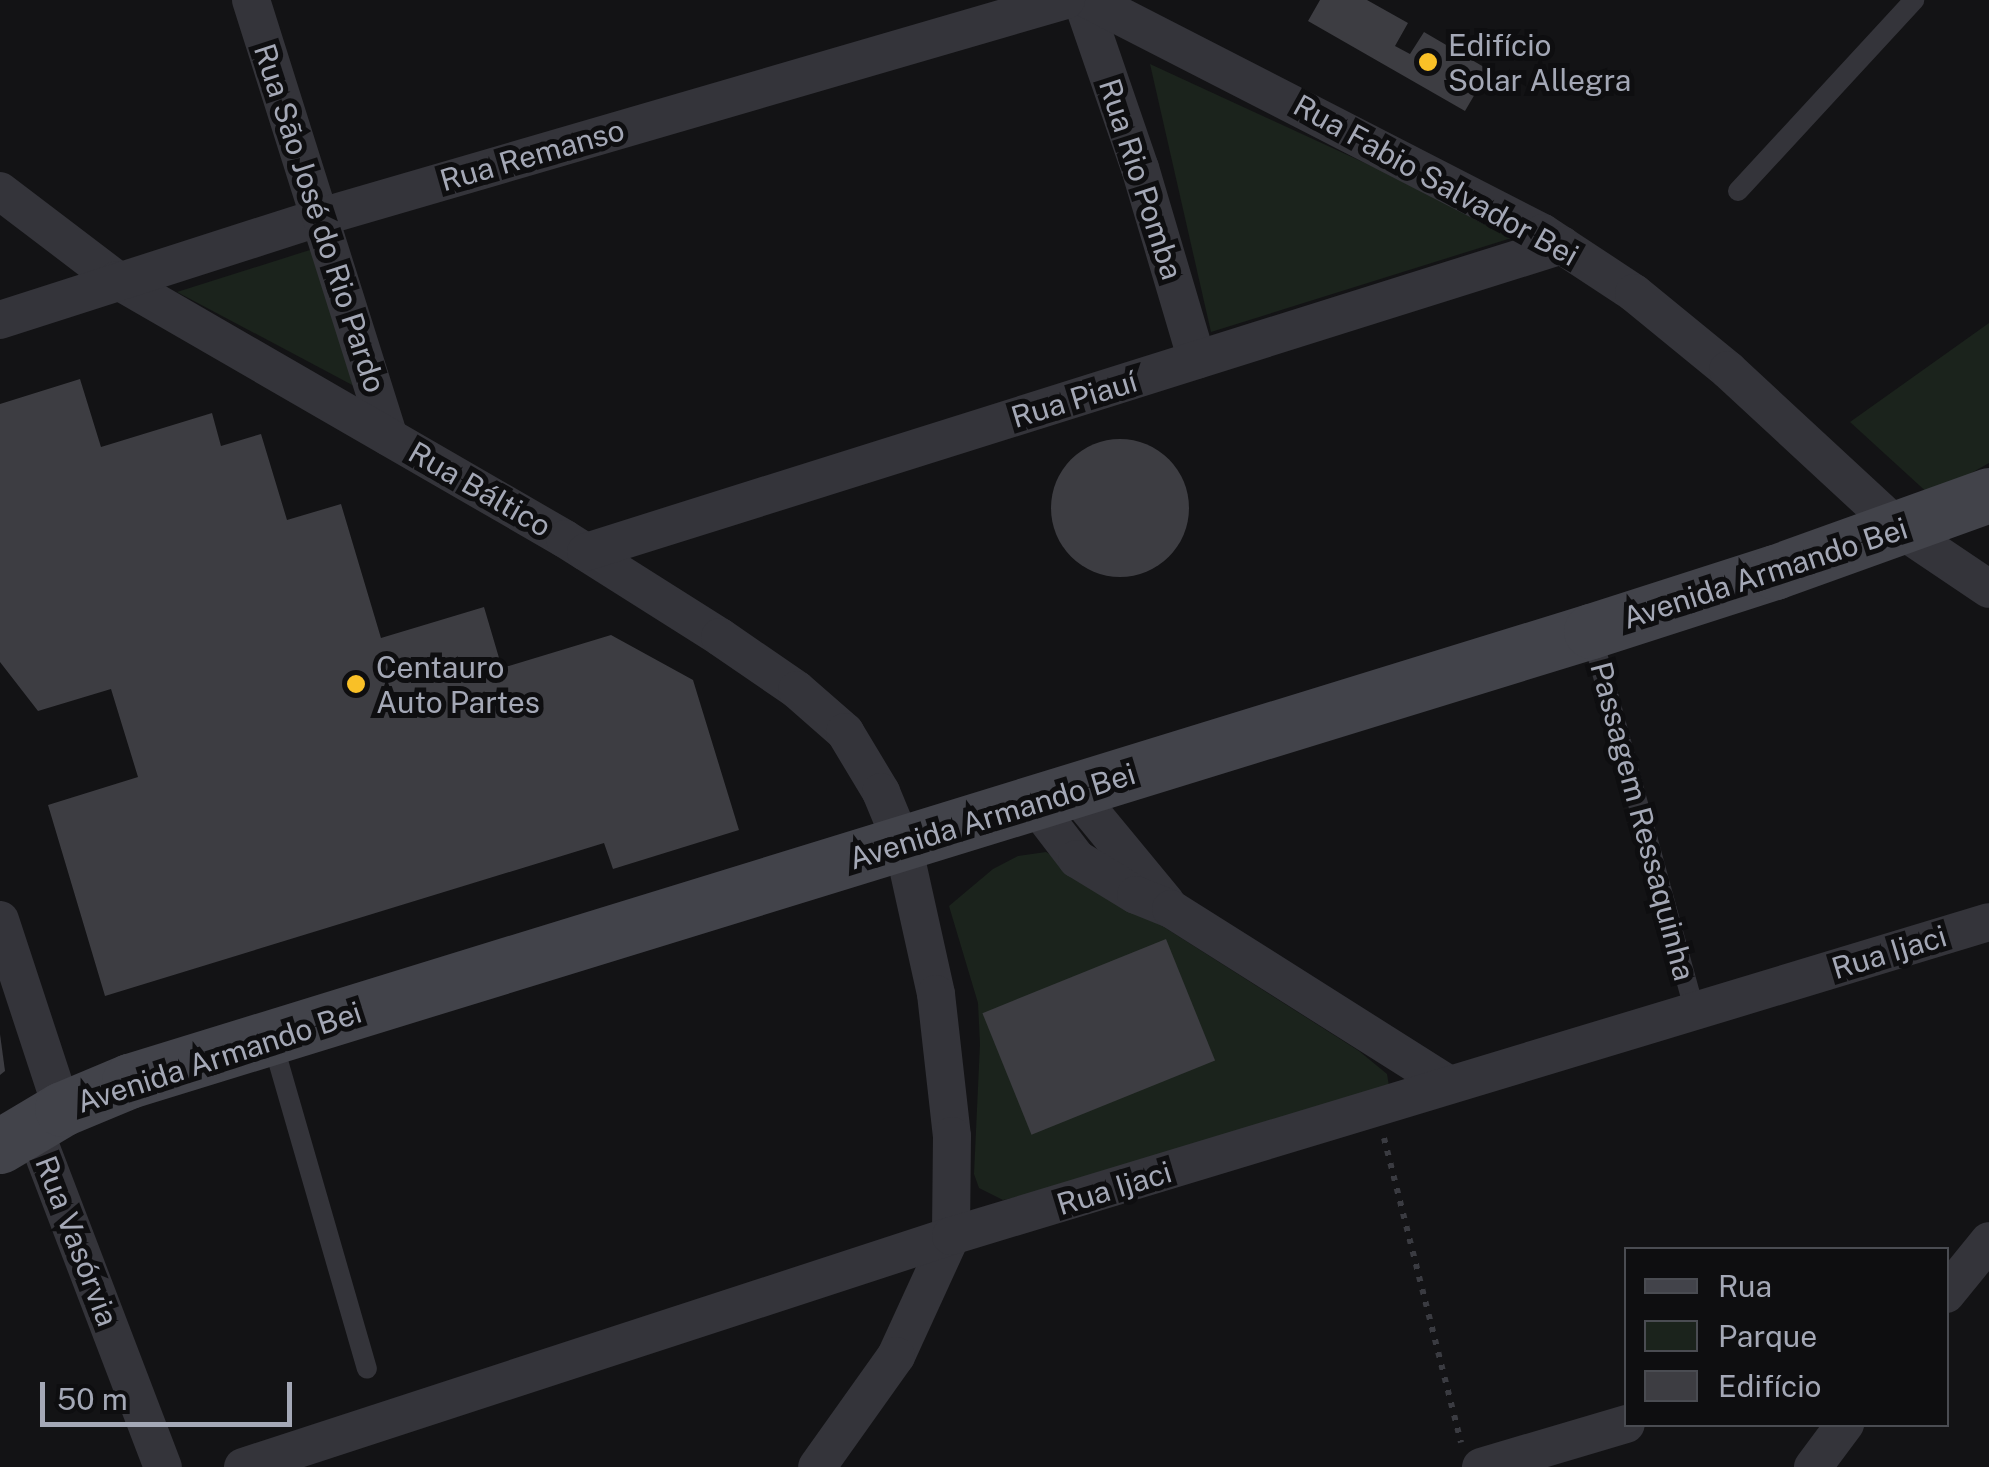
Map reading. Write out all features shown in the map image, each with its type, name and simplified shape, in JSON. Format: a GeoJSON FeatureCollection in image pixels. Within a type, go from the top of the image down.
{"type":"FeatureCollection","features":[{"type":"Feature","properties":{"kind":"street","name":"Rua São José do Rio Pardo"},"geometry":{"type":"LineString","coordinates":[[251,0],[389,437]]}},
{"type":"Feature","properties":{"kind":"street","name":"Rua Remanso"},"geometry":{"type":"LineString","coordinates":[[0,320],[321,217],[1066,0]]}},
{"type":"Feature","properties":{"kind":"street","name":"Rua Fabio Salvador Bei"},"geometry":{"type":"LineString","coordinates":[[1085,0],[1321,116],[1562,245],[1634,293],[1728,370],[1900,529],[1989,589]]}},
{"type":"Feature","properties":{"kind":"street","name":"Rua Rio Pomba"},"geometry":{"type":"LineString","coordinates":[[1085,0],[1197,360]]}},
{"type":"Feature","properties":{"kind":"street","name":"Rua Báltico"},"geometry":{"type":"LineString","coordinates":[[0,191],[117,280],[586,552],[720,636],[797,690],[846,732],[881,792],[903,845],[936,994],[952,1136],[951,1236]]}},
{"type":"Feature","properties":{"kind":"street","name":"Rua Piauí"},"geometry":{"type":"LineString","coordinates":[[586,552],[1562,245]]}},
{"type":"Feature","properties":{"kind":"street","name":"Avenida Armando Bei"},"geometry":{"type":"LineString","coordinates":[[32,1127],[129,1081],[1591,631],[1900,529],[1989,495]]}},
{"type":"Feature","properties":{"kind":"street"},"geometry":{"type":"LineString","coordinates":[[1054,797],[1077,859],[1136,895],[1171,909],[1448,1084]]}},
{"type":"Feature","properties":{"kind":"street","name":"Rua Vasórvia"},"geometry":{"type":"LineString","coordinates":[[0,920],[32,1127],[163,1467]]}},
{"type":"Feature","properties":{"kind":"street","name":"Rua Ijaci"},"geometry":{"type":"LineString","coordinates":[[243,1467],[951,1236],[1989,922]]}},
{"type":"Feature","properties":{"kind":"street"},"geometry":{"type":"LineString","coordinates":[[817,1467],[896,1356],[951,1236]]}},
{"type":"Feature","properties":{"kind":"street"},"geometry":{"type":"LineString","coordinates":[[1949,1290],[1989,1241]]}},
{"type":"Feature","properties":{"kind":"street"},"geometry":{"type":"LineString","coordinates":[[1472,1458],[1624,1424]]}},
{"type":"Feature","properties":{"kind":"street"},"geometry":{"type":"LineString","coordinates":[[1812,1467],[1843,1427]]}},
{"type":"Feature","properties":{"kind":"lane"},"geometry":{"type":"LineString","coordinates":[[1738,191],[1914,0]]}},
{"type":"Feature","properties":{"kind":"lane","name":"Passagem Ressaquinha"},"geometry":{"type":"LineString","coordinates":[[1591,631],[1695,1011]]}},
{"type":"Feature","properties":{"kind":"lane"},"geometry":{"type":"LineString","coordinates":[[272,1038],[367,1369]]}},
{"type":"Feature","properties":{"kind":"path"},"geometry":{"type":"LineString","coordinates":[[1377,1109],[1472,1458]]}},
{"type":"Feature","properties":{"kind":"green space"},"geometry":{"type":"Polygon","coordinates":[[[1150,64],[1521,235],[1211,332],[1150,64]]]}},
{"type":"Feature","properties":{"kind":"green space"},"geometry":{"type":"Polygon","coordinates":[[[313,249],[356,387],[177,292],[313,249]]]}},
{"type":"Feature","properties":{"kind":"green space"},"geometry":{"type":"Polygon","coordinates":[[[1989,323],[1989,463],[1931,496],[1850,422],[1989,323]]]}},
{"type":"Feature","properties":{"kind":"green space"},"geometry":{"type":"Polygon","coordinates":[[[1046,852],[1359,1051],[1387,1074],[1389,1086],[1052,1190],[1003,1200],[979,1188],[974,1174],[978,1003],[949,906],[993,869],[1018,856],[1046,852]]]}},
{"type":"Feature","properties":{"kind":"building","name":"Edifício Solar Allegra"},"geometry":{"type":"Polygon","coordinates":[[[1320,0],[1367,0],[1408,23],[1395,46],[1410,54],[1424,32],[1489,70],[1465,111],[1308,21],[1320,0]]]}},
{"type":"Feature","properties":{"kind":"building","name":"Centauro Auto Partes"},"geometry":{"type":"Polygon","coordinates":[[[80,379],[101,447],[212,413],[221,446],[261,434],[287,520],[341,504],[381,638],[484,607],[502,668],[611,635],[693,680],[739,830],[613,869],[604,843],[105,996],[48,805],[138,777],[111,689],[38,711],[0,662],[0,404],[80,379]]]}},
{"type":"Feature","properties":{"kind":"building"},"geometry":{"type":"Polygon","coordinates":[[[1120,439],[1146,445],[1169,459],[1183,482],[1189,508],[1183,534],[1169,557],[1146,571],[1120,577],[1094,571],[1071,557],[1057,534],[1051,508],[1057,482],[1071,459],[1094,445],[1120,439]]]}},
{"type":"Feature","properties":{"kind":"building"},"geometry":{"type":"Polygon","coordinates":[[[1166,939],[1215,1060],[1031,1135],[982,1013],[1166,939]]]}},
{"type":"Feature","properties":{"kind":"building"},"geometry":{"type":"Polygon","coordinates":[[[0,1034],[5,1071],[0,1075],[0,1034]]]}},
{"type":"Feature","properties":{"kind":"place","name":"Edifício Solar Allegra"},"geometry":{"type":"Point","coordinates":[1428,62]}},
{"type":"Feature","properties":{"kind":"place","name":"Centauro Auto Partes"},"geometry":{"type":"Point","coordinates":[356,684]}}]}
